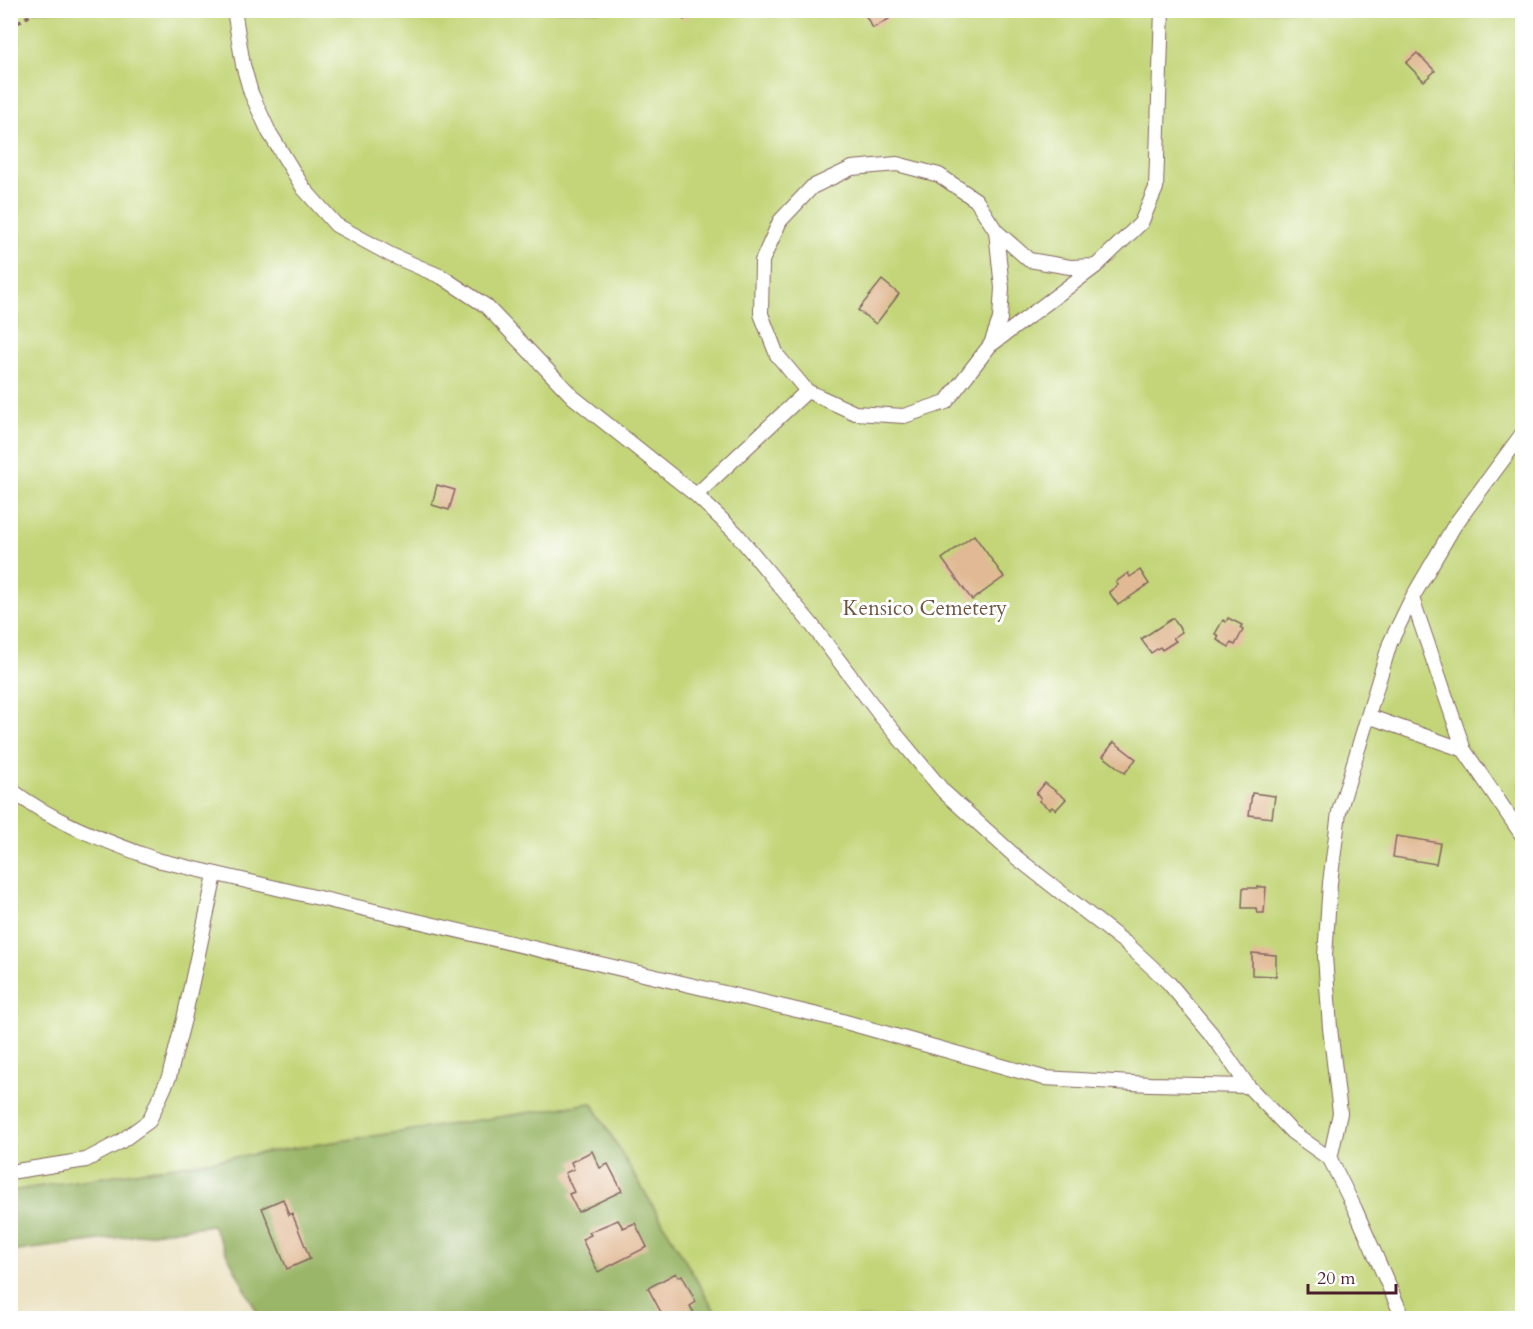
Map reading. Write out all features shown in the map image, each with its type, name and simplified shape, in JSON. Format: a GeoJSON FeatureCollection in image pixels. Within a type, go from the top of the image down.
{"type":"FeatureCollection","features":[{"type":"Feature","properties":{"kind":"lane"},"geometry":{"type":"LineString","coordinates":[[234,10],[243,65],[251,93],[269,132],[304,189],[336,225],[391,255],[442,277],[486,306],[573,397],[696,495],[736,533],[944,792],[1017,858],[1128,945],[1168,982],[1211,1033],[1248,1086],[1292,1132],[1330,1159],[1355,1209],[1403,1318]]}},
{"type":"Feature","properties":{"kind":"lane"},"geometry":{"type":"LineString","coordinates":[[1096,266],[1070,267],[1029,260],[996,231],[976,201],[939,175],[897,164],[852,168],[812,187],[780,221],[762,261],[761,314],[777,356],[807,391],[855,413],[904,416],[946,402],[991,344],[1096,266],[1141,223],[1156,188],[1162,10]]}},
{"type":"Feature","properties":{"kind":"lane"},"geometry":{"type":"LineString","coordinates":[[991,344],[1000,319],[1002,288],[996,231]]}},
{"type":"Feature","properties":{"kind":"lane"},"geometry":{"type":"LineString","coordinates":[[696,495],[807,391]]}},
{"type":"Feature","properties":{"kind":"lane"},"geometry":{"type":"LineString","coordinates":[[1330,1159],[1340,1113],[1330,1028],[1325,956],[1330,883],[1339,812],[1390,643],[1412,598],[1454,526],[1522,434]]}},
{"type":"Feature","properties":{"kind":"lane"},"geometry":{"type":"LineString","coordinates":[[1412,598],[1464,750],[1522,835]]}},
{"type":"Feature","properties":{"kind":"lane"},"geometry":{"type":"LineString","coordinates":[[1368,716],[1464,750]]}},
{"type":"Feature","properties":{"kind":"lane"},"geometry":{"type":"LineString","coordinates":[[10,789],[35,808],[99,839],[157,860],[835,1019],[1044,1078],[1150,1084],[1248,1086]]}},
{"type":"Feature","properties":{"kind":"lane"},"geometry":{"type":"LineString","coordinates":[[10,1172],[86,1161],[120,1142],[150,1121],[169,1077],[216,875]]}},
{"type":"Feature","properties":{"kind":"path"},"geometry":{"type":"LineString","coordinates":[[10,27],[39,10]]}},
{"type":"Feature","properties":{"kind":"green space","name":"Kensico Cemetery"},"geometry":{"type":"Polygon","coordinates":[[[11,11],[1522,11],[1522,1318],[719,1318],[592,1103],[11,1191],[11,11]]]}},
{"type":"Feature","properties":{"kind":"green space"},"geometry":{"type":"Polygon","coordinates":[[[592,1103],[719,1318],[260,1318],[212,1225],[11,1252],[11,1191],[592,1103]]]}},
{"type":"Feature","properties":{"kind":"building"},"geometry":{"type":"Polygon","coordinates":[[[678,10],[699,10],[684,20],[678,10]]]}},
{"type":"Feature","properties":{"kind":"building"},"geometry":{"type":"Polygon","coordinates":[[[862,10],[883,10],[889,19],[873,28],[862,10]]]}},
{"type":"Feature","properties":{"kind":"building"},"geometry":{"type":"Polygon","coordinates":[[[1417,53],[1435,71],[1424,81],[1406,63],[1417,53]]]}},
{"type":"Feature","properties":{"kind":"building"},"geometry":{"type":"Polygon","coordinates":[[[882,280],[899,294],[876,324],[858,310],[882,280]]]}},
{"type":"Feature","properties":{"kind":"building"},"geometry":{"type":"Polygon","coordinates":[[[437,485],[455,490],[449,510],[432,505],[437,485]]]}},
{"type":"Feature","properties":{"kind":"building"},"geometry":{"type":"Polygon","coordinates":[[[974,535],[1004,577],[972,600],[942,559],[974,535]]]}},
{"type":"Feature","properties":{"kind":"building"},"geometry":{"type":"Polygon","coordinates":[[[1140,570],[1149,584],[1118,605],[1109,592],[1118,585],[1116,582],[1128,573],[1130,577],[1140,570]]]}},
{"type":"Feature","properties":{"kind":"building"},"geometry":{"type":"Polygon","coordinates":[[[1173,618],[1182,632],[1173,638],[1176,641],[1162,650],[1160,647],[1151,653],[1141,639],[1173,618]]]}},
{"type":"Feature","properties":{"kind":"building"},"geometry":{"type":"Polygon","coordinates":[[[1228,618],[1242,625],[1240,628],[1243,630],[1235,645],[1231,643],[1229,647],[1217,640],[1219,636],[1215,634],[1223,620],[1226,622],[1228,618]]]}},
{"type":"Feature","properties":{"kind":"building"},"geometry":{"type":"Polygon","coordinates":[[[1114,742],[1136,759],[1125,773],[1103,756],[1114,742]]]}},
{"type":"Feature","properties":{"kind":"building"},"geometry":{"type":"Polygon","coordinates":[[[1045,783],[1066,799],[1056,810],[1052,807],[1050,809],[1039,801],[1041,798],[1036,794],[1045,783]]]}},
{"type":"Feature","properties":{"kind":"building"},"geometry":{"type":"Polygon","coordinates":[[[1252,793],[1275,796],[1272,818],[1249,815],[1252,793]]]}},
{"type":"Feature","properties":{"kind":"building"},"geometry":{"type":"Polygon","coordinates":[[[1396,836],[1440,843],[1436,864],[1393,857],[1396,836]]]}},
{"type":"Feature","properties":{"kind":"building"},"geometry":{"type":"Polygon","coordinates":[[[1266,887],[1264,913],[1257,913],[1256,908],[1242,908],[1243,888],[1266,887]]]}},
{"type":"Feature","properties":{"kind":"building"},"geometry":{"type":"Polygon","coordinates":[[[1252,953],[1276,955],[1276,976],[1252,975],[1252,953]]]}},
{"type":"Feature","properties":{"kind":"building"},"geometry":{"type":"Polygon","coordinates":[[[592,1151],[600,1168],[608,1164],[622,1191],[578,1212],[569,1194],[574,1192],[565,1173],[574,1169],[571,1162],[592,1151]]]}},
{"type":"Feature","properties":{"kind":"building"},"geometry":{"type":"Polygon","coordinates":[[[283,1199],[289,1215],[292,1213],[310,1259],[287,1269],[262,1208],[283,1199]]]}},
{"type":"Feature","properties":{"kind":"building"},"geometry":{"type":"Polygon","coordinates":[[[618,1220],[623,1228],[635,1223],[647,1247],[598,1272],[582,1239],[591,1235],[589,1232],[618,1220]]]}},
{"type":"Feature","properties":{"kind":"building"},"geometry":{"type":"Polygon","coordinates":[[[676,1273],[678,1277],[682,1275],[696,1302],[690,1306],[697,1318],[664,1318],[648,1288],[676,1273]]]}}]}
